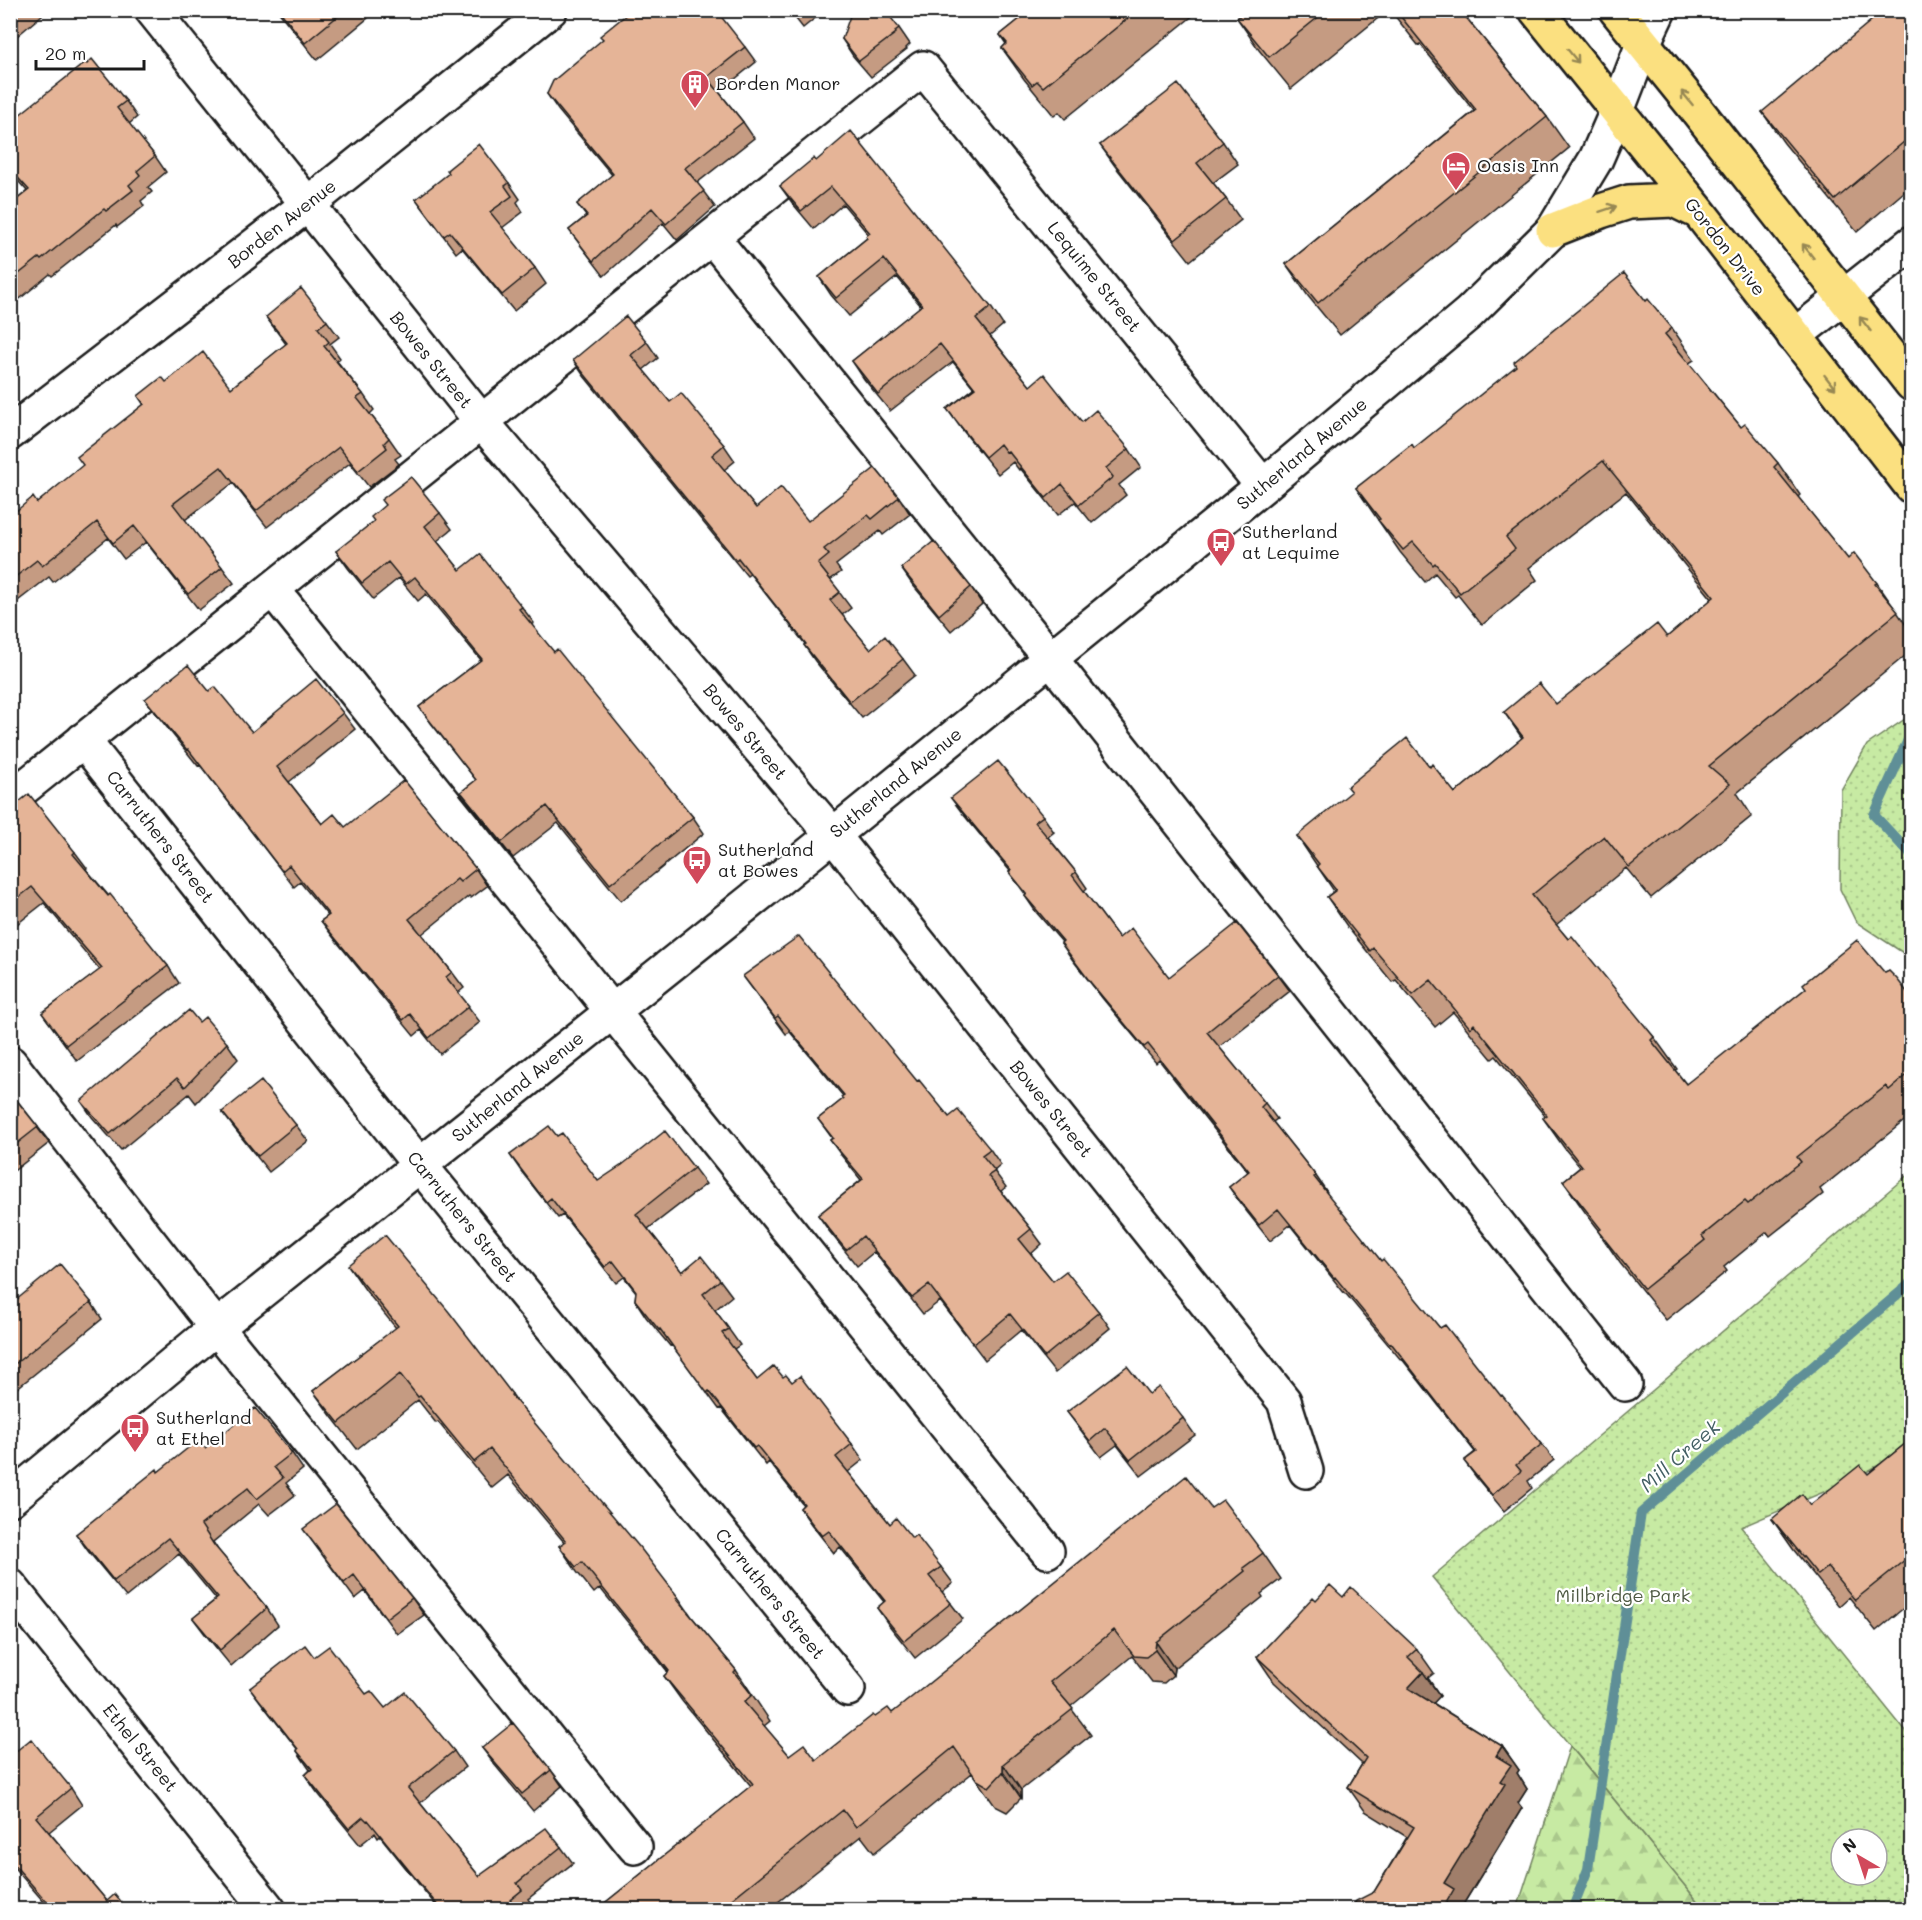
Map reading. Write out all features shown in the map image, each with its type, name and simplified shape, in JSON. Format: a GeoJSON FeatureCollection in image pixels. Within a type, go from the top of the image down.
{"type":"FeatureCollection","features":[{"type":"Feature","properties":{"kind":"main road","name":"Gordon Drive"},"geometry":{"type":"LineString","coordinates":[[1536,10],[1699,212],[1911,487]]}},
{"type":"Feature","properties":{"kind":"main road"},"geometry":{"type":"LineString","coordinates":[[1616,10],[1911,384]]}},
{"type":"Feature","properties":{"kind":"main road"},"geometry":{"type":"LineString","coordinates":[[1553,230],[1629,202],[1674,200],[1699,212]]}},
{"type":"Feature","properties":{"kind":"street","name":"Bowes Street"},"geometry":{"type":"LineString","coordinates":[[152,10],[481,421],[833,835],[1284,1401],[1306,1471]]}},
{"type":"Feature","properties":{"kind":"street","name":"Borden Avenue"},"geometry":{"type":"LineString","coordinates":[[10,433],[307,205],[550,10]]}},
{"type":"Feature","properties":{"kind":"street","name":"Sutherland Avenue"},"geometry":{"type":"LineString","coordinates":[[10,1499],[217,1327],[833,835],[1263,486],[1469,313],[1553,230],[1596,159],[1659,10]]}},
{"type":"Feature","properties":{"kind":"street","name":"Lequime Street"},"geometry":{"type":"LineString","coordinates":[[712,237],[923,68],[1263,486]]}},
{"type":"Feature","properties":{"kind":"street"},"geometry":{"type":"LineString","coordinates":[[10,799],[712,237],[1050,658],[1625,1384]]}},
{"type":"Feature","properties":{"kind":"street"},"geometry":{"type":"LineString","coordinates":[[1794,336],[1911,243]]}},
{"type":"Feature","properties":{"kind":"street"},"geometry":{"type":"LineString","coordinates":[[273,590],[1047,1551]]}},
{"type":"Feature","properties":{"kind":"street","name":"Carruthers Street"},"geometry":{"type":"LineString","coordinates":[[83,740],[420,1166],[848,1689]]}},
{"type":"Feature","properties":{"kind":"street"},"geometry":{"type":"LineString","coordinates":[[10,1063],[217,1327],[636,1847]]}},
{"type":"Feature","properties":{"kind":"street","name":"Ethel Street"},"geometry":{"type":"LineString","coordinates":[[10,1586],[269,1910]]}},
{"type":"Feature","properties":{"kind":"green space"},"geometry":{"type":"Polygon","coordinates":[[[1911,715],[1911,958],[1856,922],[1840,889],[1841,790],[1867,745],[1911,715]]]}},
{"type":"Feature","properties":{"kind":"green space","name":"Millbridge Park"},"geometry":{"type":"Polygon","coordinates":[[[1911,1172],[1911,1447],[1852,1480],[1741,1527],[1911,1738],[1911,1904],[1905,1910],[1704,1909],[1432,1577],[1911,1172]]]}},
{"type":"Feature","properties":{"kind":"green space"},"geometry":{"type":"Polygon","coordinates":[[[1570,1746],[1704,1909],[1517,1909],[1570,1746]]]}},
{"type":"Feature","properties":{"kind":"building"},"geometry":{"type":"Polygon","coordinates":[[[279,10],[345,10],[305,43],[279,10]]]}},
{"type":"Feature","properties":{"kind":"building"},"geometry":{"type":"Polygon","coordinates":[[[632,10],[716,10],[745,47],[707,77],[743,122],[685,168],[704,191],[666,224],[652,208],[593,261],[569,230],[587,216],[577,204],[613,174],[547,94],[553,81],[603,39],[600,36],[632,10]]]}},
{"type":"Feature","properties":{"kind":"building"},"geometry":{"type":"Polygon","coordinates":[[[852,10],[885,10],[899,28],[895,31],[896,33],[859,61],[842,39],[852,10]]]}},
{"type":"Feature","properties":{"kind":"building"},"geometry":{"type":"Polygon","coordinates":[[[1031,10],[1138,10],[1043,87],[1037,81],[1032,85],[1002,48],[1007,43],[1000,35],[1031,10]]]}},
{"type":"Feature","properties":{"kind":"building"},"geometry":{"type":"Polygon","coordinates":[[[1247,10],[1327,10],[1269,57],[1237,18],[1247,10]]]}},
{"type":"Feature","properties":{"kind":"building"},"geometry":{"type":"Polygon","coordinates":[[[1393,10],[1460,10],[1547,117],[1318,303],[1286,264],[1476,110],[1397,12],[1396,14],[1393,10]]]}},
{"type":"Feature","properties":{"kind":"building"},"geometry":{"type":"Polygon","coordinates":[[[1884,10],[1904,10],[1911,19],[1911,136],[1835,200],[1762,112],[1884,10]]]}},
{"type":"Feature","properties":{"kind":"building"},"geometry":{"type":"Polygon","coordinates":[[[92,59],[126,101],[117,108],[155,156],[137,171],[140,175],[129,185],[133,190],[106,211],[104,209],[41,260],[39,258],[10,281],[10,205],[29,190],[10,169],[10,117],[14,119],[92,59]]]}},
{"type":"Feature","properties":{"kind":"building"},"geometry":{"type":"Polygon","coordinates":[[[1178,84],[1223,142],[1197,163],[1226,199],[1175,240],[1100,145],[1178,84]]]}},
{"type":"Feature","properties":{"kind":"building"},"geometry":{"type":"Polygon","coordinates":[[[851,131],[991,307],[976,319],[1030,386],[1044,374],[1082,422],[1096,410],[1129,449],[1106,468],[1113,477],[1079,505],[1062,484],[1046,498],[1000,444],[985,457],[947,409],[975,388],[940,344],[878,394],[852,361],[922,305],[884,259],[836,298],[819,277],[867,238],[866,236],[870,233],[831,187],[801,211],[780,186],[814,158],[816,161],[851,131]]]}},
{"type":"Feature","properties":{"kind":"building"},"geometry":{"type":"Polygon","coordinates":[[[479,144],[509,183],[505,186],[512,196],[490,212],[535,268],[502,295],[450,232],[444,236],[416,199],[449,173],[447,170],[479,144]]]}},
{"type":"Feature","properties":{"kind":"building"},"geometry":{"type":"Polygon","coordinates":[[[1624,273],[1646,301],[1648,299],[1672,328],[1665,334],[1741,427],[1745,424],[1778,463],[1774,467],[1848,559],[1854,553],[1898,612],[1709,766],[1730,784],[1629,867],[1604,836],[1532,895],[1568,939],[1572,936],[1654,1037],[1651,1040],[1686,1084],[1806,988],[1803,984],[1857,940],[1885,973],[1889,971],[1911,997],[1911,1072],[1889,1090],[1886,1086],[1797,1157],[1801,1162],[1748,1204],[1745,1201],[1702,1236],[1705,1240],[1644,1289],[1598,1231],[1601,1229],[1563,1181],[1582,1166],[1543,1118],[1547,1115],[1474,1024],[1470,1028],[1431,980],[1413,995],[1373,948],[1370,951],[1327,897],[1336,890],[1297,836],[1351,792],[1347,787],[1407,738],[1455,793],[1523,737],[1504,712],[1539,683],[1556,704],[1657,624],[1667,637],[1714,597],[1603,461],[1506,537],[1515,549],[1460,593],[1435,563],[1433,565],[1413,542],[1403,550],[1356,488],[1412,444],[1414,448],[1516,366],[1514,362],[1624,273]]]}},
{"type":"Feature","properties":{"kind":"building"},"geometry":{"type":"Polygon","coordinates":[[[301,288],[327,321],[318,328],[329,342],[324,346],[363,394],[357,398],[389,438],[384,443],[387,448],[358,471],[339,447],[256,511],[221,467],[173,504],[222,567],[188,594],[134,526],[113,543],[97,522],[42,566],[37,560],[10,581],[10,516],[33,497],[37,503],[83,465],[77,457],[144,404],[138,396],[162,377],[166,382],[203,352],[231,388],[287,343],[266,317],[301,288]]]}},
{"type":"Feature","properties":{"kind":"building"},"geometry":{"type":"Polygon","coordinates":[[[626,316],[647,342],[631,355],[670,402],[681,393],[724,445],[712,455],[756,508],[781,487],[808,521],[875,468],[899,497],[872,519],[868,515],[824,549],[829,555],[818,564],[840,592],[830,600],[870,649],[885,636],[903,659],[850,702],[738,558],[736,560],[573,360],[626,316]]]}},
{"type":"Feature","properties":{"kind":"building"},"geometry":{"type":"Polygon","coordinates":[[[411,477],[440,513],[425,526],[460,570],[480,554],[522,607],[519,609],[554,652],[557,649],[693,817],[610,884],[547,806],[502,842],[461,792],[476,780],[419,707],[482,659],[415,577],[406,584],[388,562],[362,583],[336,551],[374,521],[371,517],[385,505],[381,500],[411,477]]]}},
{"type":"Feature","properties":{"kind":"building"},"geometry":{"type":"Polygon","coordinates":[[[934,541],[971,587],[939,615],[901,568],[934,541]]]}},
{"type":"Feature","properties":{"kind":"building"},"geometry":{"type":"Polygon","coordinates":[[[188,665],[209,691],[215,687],[252,732],[316,679],[343,713],[277,767],[322,824],[334,814],[345,827],[404,780],[476,869],[460,882],[457,879],[409,919],[452,972],[446,977],[469,1006],[429,1038],[410,1014],[403,1020],[321,921],[329,915],[289,865],[282,871],[188,749],[145,699],[188,665]]]}},
{"type":"Feature","properties":{"kind":"building"},"geometry":{"type":"Polygon","coordinates":[[[998,761],[1043,816],[1035,822],[1076,872],[1072,875],[1119,938],[1131,928],[1169,977],[1237,923],[1278,975],[1207,1032],[1265,1103],[1261,1107],[1381,1261],[1383,1259],[1440,1328],[1445,1325],[1542,1444],[1516,1465],[1521,1471],[1492,1495],[1464,1461],[1476,1452],[1391,1343],[1278,1209],[1259,1225],[1229,1187],[1249,1171],[1148,1044],[1144,1047],[1091,983],[1061,943],[1063,941],[1025,896],[1027,894],[1009,872],[1011,870],[951,798],[998,761]]]}},
{"type":"Feature","properties":{"kind":"building"},"geometry":{"type":"Polygon","coordinates":[[[29,794],[75,852],[73,854],[108,896],[110,894],[168,966],[66,1045],[42,1013],[102,968],[32,887],[10,904],[10,809],[29,794]]]}},
{"type":"Feature","properties":{"kind":"building"},"geometry":{"type":"Polygon","coordinates":[[[799,936],[949,1117],[958,1110],[990,1149],[982,1155],[995,1171],[988,1176],[1031,1229],[1019,1239],[1053,1281],[1066,1271],[1099,1312],[1044,1357],[1010,1314],[974,1344],[929,1285],[912,1298],[863,1236],[846,1250],[818,1215],[863,1179],[830,1140],[833,1138],[818,1119],[843,1099],[841,1097],[844,1095],[778,1016],[775,1018],[743,976],[799,936]]]}},
{"type":"Feature","properties":{"kind":"building"},"geometry":{"type":"Polygon","coordinates":[[[189,1010],[199,1022],[205,1017],[227,1043],[185,1087],[177,1078],[110,1134],[81,1101],[189,1010]]]}},
{"type":"Feature","properties":{"kind":"building"},"geometry":{"type":"Polygon","coordinates":[[[261,1081],[296,1125],[258,1156],[222,1112],[261,1081]]]}},
{"type":"Feature","properties":{"kind":"building"},"geometry":{"type":"Polygon","coordinates":[[[10,1092],[38,1127],[10,1149],[10,1092]]]}},
{"type":"Feature","properties":{"kind":"building"},"geometry":{"type":"Polygon","coordinates":[[[549,1126],[557,1136],[562,1133],[598,1181],[665,1131],[694,1168],[636,1214],[682,1272],[701,1256],[720,1280],[703,1294],[729,1329],[722,1333],[757,1380],[774,1366],[783,1377],[786,1375],[792,1382],[800,1376],[852,1444],[836,1457],[890,1524],[896,1518],[912,1538],[916,1535],[941,1567],[929,1576],[951,1603],[904,1641],[877,1608],[885,1601],[829,1531],[822,1536],[800,1508],[804,1504],[757,1446],[754,1448],[709,1391],[707,1393],[660,1329],[635,1300],[636,1291],[613,1261],[605,1267],[551,1198],[546,1202],[510,1155],[549,1126]]]}},
{"type":"Feature","properties":{"kind":"building"},"geometry":{"type":"Polygon","coordinates":[[[385,1235],[449,1312],[511,1395],[641,1549],[678,1597],[676,1598],[736,1670],[734,1672],[752,1695],[744,1702],[789,1755],[804,1744],[816,1760],[873,1715],[875,1717],[888,1708],[892,1713],[1186,1476],[1211,1508],[1223,1500],[1263,1553],[1243,1568],[1245,1571],[1156,1642],[1155,1650],[1146,1657],[1134,1656],[1114,1630],[1050,1682],[1073,1709],[1003,1764],[1003,1772],[989,1787],[977,1780],[954,1747],[856,1827],[843,1810],[718,1910],[596,1910],[753,1784],[664,1676],[669,1671],[582,1562],[576,1567],[559,1546],[566,1541],[490,1449],[474,1462],[400,1374],[339,1423],[313,1391],[398,1326],[348,1265],[385,1235]]]}},
{"type":"Feature","properties":{"kind":"building"},"geometry":{"type":"Polygon","coordinates":[[[60,1264],[91,1302],[10,1368],[10,1305],[60,1264]]]}},
{"type":"Feature","properties":{"kind":"building"},"geometry":{"type":"Polygon","coordinates":[[[1127,1366],[1149,1394],[1159,1387],[1183,1418],[1130,1460],[1105,1428],[1090,1441],[1067,1412],[1127,1366]]]}},
{"type":"Feature","properties":{"kind":"building"},"geometry":{"type":"Polygon","coordinates":[[[255,1408],[292,1453],[274,1467],[283,1478],[257,1499],[248,1488],[201,1525],[214,1545],[267,1608],[220,1650],[193,1618],[218,1598],[168,1538],[114,1581],[76,1534],[157,1469],[158,1472],[198,1440],[205,1448],[255,1408]]]}},
{"type":"Feature","properties":{"kind":"building"},"geometry":{"type":"Polygon","coordinates":[[[1911,1439],[1911,1566],[1906,1559],[1855,1600],[1828,1567],[1818,1575],[1772,1519],[1802,1494],[1810,1505],[1860,1465],[1868,1474],[1911,1439]]]}},
{"type":"Feature","properties":{"kind":"building"},"geometry":{"type":"Polygon","coordinates":[[[336,1504],[412,1598],[386,1618],[354,1575],[344,1583],[303,1529],[336,1504]]]}},
{"type":"Feature","properties":{"kind":"building"},"geometry":{"type":"Polygon","coordinates":[[[1330,1585],[1343,1597],[1351,1587],[1417,1649],[1408,1657],[1423,1672],[1408,1688],[1502,1746],[1496,1756],[1511,1765],[1500,1781],[1505,1784],[1444,1883],[1454,1889],[1442,1910],[1351,1910],[1356,1901],[1374,1892],[1414,1827],[1348,1787],[1366,1758],[1257,1657],[1313,1597],[1316,1600],[1330,1585]]]}},
{"type":"Feature","properties":{"kind":"building"},"geometry":{"type":"Polygon","coordinates":[[[305,1645],[314,1657],[329,1646],[366,1694],[371,1691],[385,1708],[405,1692],[454,1751],[408,1788],[479,1876],[546,1828],[561,1847],[517,1883],[522,1890],[510,1900],[517,1910],[437,1910],[439,1907],[368,1820],[363,1817],[349,1829],[305,1775],[312,1769],[250,1688],[305,1645]]]}},
{"type":"Feature","properties":{"kind":"building"},"geometry":{"type":"Polygon","coordinates":[[[513,1723],[551,1770],[522,1794],[482,1748],[513,1723]]]}},
{"type":"Feature","properties":{"kind":"building"},"geometry":{"type":"Polygon","coordinates":[[[31,1739],[71,1788],[36,1817],[107,1901],[115,1894],[128,1910],[54,1910],[10,1860],[10,1756],[31,1739]]]}},
{"type":"Feature","properties":{"kind":"waterway","name":"Mill Creek"},"geometry":{"type":"LineString","coordinates":[[1912,731],[1874,815],[1912,856]]}},
{"type":"Feature","properties":{"kind":"waterway","name":"Mill Creek"},"geometry":{"type":"LineString","coordinates":[[1572,1910],[1588,1869],[1641,1513],[1912,1282]]}},
{"type":"Feature","properties":{"kind":"place","name":"Borden Manor"},"geometry":{"type":"Point","coordinates":[695,110]}},
{"type":"Feature","properties":{"kind":"place","name":"Oasis Inn"},"geometry":{"type":"Point","coordinates":[1456,192]}},
{"type":"Feature","properties":{"kind":"place","name":"Sutherland at Lequime"},"geometry":{"type":"Point","coordinates":[1221,568]}},
{"type":"Feature","properties":{"kind":"place","name":"Sutherland at Bowes"},"geometry":{"type":"Point","coordinates":[697,886]}},
{"type":"Feature","properties":{"kind":"place","name":"Sutherland at Ethel"},"geometry":{"type":"Point","coordinates":[135,1454]}}]}
